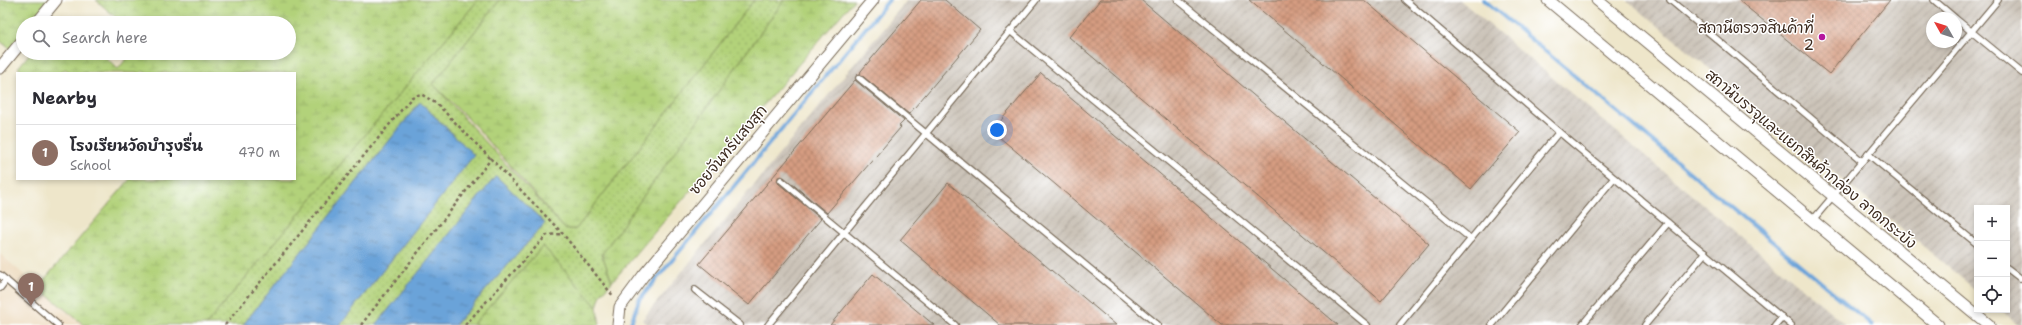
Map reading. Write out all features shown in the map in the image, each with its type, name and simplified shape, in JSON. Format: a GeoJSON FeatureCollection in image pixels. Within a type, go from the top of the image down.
{"type":"FeatureCollection","features":[{"type":"Feature","properties":{"kind":"street"},"geometry":{"type":"LineString","coordinates":[[43,16],[56,0]]}},
{"type":"Feature","properties":{"kind":"street","name":"ซอยจันทร์แสงสุก"},"geometry":{"type":"LineString","coordinates":[[620,307],[643,276],[873,0]]}},
{"type":"Feature","properties":{"kind":"street"},"geometry":{"type":"LineString","coordinates":[[1548,0],[1938,325]]}},
{"type":"Feature","properties":{"kind":"street","name":"สถานีบรรจุและแยกสินค้ากล่อง ลาดกระบัง"},"geometry":{"type":"LineString","coordinates":[[1597,0],[1832,197],[1989,325]]}},
{"type":"Feature","properties":{"kind":"street"},"geometry":{"type":"LineString","coordinates":[[0,68],[16,49]]}},
{"type":"Feature","properties":{"kind":"street"},"geometry":{"type":"LineString","coordinates":[[618,325],[620,307]]}},
{"type":"Feature","properties":{"kind":"lane"},"geometry":{"type":"LineString","coordinates":[[768,325],[1036,0]]}},
{"type":"Feature","properties":{"kind":"lane"},"geometry":{"type":"LineString","coordinates":[[1178,0],[1471,239]]}},
{"type":"Feature","properties":{"kind":"lane"},"geometry":{"type":"LineString","coordinates":[[1405,0],[1559,132],[1791,325]]}},
{"type":"Feature","properties":{"kind":"lane"},"geometry":{"type":"LineString","coordinates":[[1670,0],[1862,161]]}},
{"type":"Feature","properties":{"kind":"lane"},"geometry":{"type":"LineString","coordinates":[[1934,0],[1949,12]]}},
{"type":"Feature","properties":{"kind":"lane"},"geometry":{"type":"LineString","coordinates":[[1812,220],[1998,0]]}},
{"type":"Feature","properties":{"kind":"lane"},"geometry":{"type":"LineString","coordinates":[[1962,24],[2022,73]]}},
{"type":"Feature","properties":{"kind":"lane"},"geometry":{"type":"LineString","coordinates":[[1010,31],[1367,325]]}},
{"type":"Feature","properties":{"kind":"lane"},"geometry":{"type":"LineString","coordinates":[[859,78],[1158,325]]}},
{"type":"Feature","properties":{"kind":"lane"},"geometry":{"type":"LineString","coordinates":[[1400,325],[1559,132]]}},
{"type":"Feature","properties":{"kind":"lane"},"geometry":{"type":"LineString","coordinates":[[1868,154],[1974,242]]}},
{"type":"Feature","properties":{"kind":"lane"},"geometry":{"type":"LineString","coordinates":[[1492,325],[1614,178]]}},
{"type":"Feature","properties":{"kind":"lane"},"geometry":{"type":"LineString","coordinates":[[781,180],[955,325]]}},
{"type":"Feature","properties":{"kind":"lane"},"geometry":{"type":"LineString","coordinates":[[1582,325],[1668,223]]}},
{"type":"Feature","properties":{"kind":"lane"},"geometry":{"type":"LineString","coordinates":[[1645,325],[1705,254]]}},
{"type":"Feature","properties":{"kind":"lane"},"geometry":{"type":"LineString","coordinates":[[2010,270],[2020,278]]}},
{"type":"Feature","properties":{"kind":"lane"},"geometry":{"type":"LineString","coordinates":[[0,275],[58,325]]}},
{"type":"Feature","properties":{"kind":"lane"},"geometry":{"type":"LineString","coordinates":[[0,288],[6,280]]}},
{"type":"Feature","properties":{"kind":"lane"},"geometry":{"type":"LineString","coordinates":[[695,290],[740,325]]}},
{"type":"Feature","properties":{"kind":"lane"},"geometry":{"type":"LineString","coordinates":[[1775,325],[1782,317]]}},
{"type":"Feature","properties":{"kind":"path"},"geometry":{"type":"LineString","coordinates":[[225,325],[412,97],[421,94],[437,104],[563,234],[620,307]]}},
{"type":"Feature","properties":{"kind":"path"},"geometry":{"type":"LineString","coordinates":[[361,325],[491,159]]}},
{"type":"Feature","properties":{"kind":"path"},"geometry":{"type":"LineString","coordinates":[[464,325],[547,235],[563,234]]}},
{"type":"Feature","properties":{"kind":"shaded area"},"geometry":{"type":"Polygon","coordinates":[[[907,0],[1460,0],[1846,325],[649,325],[642,320],[907,0]]]}},
{"type":"Feature","properties":{"kind":"shaded area"},"geometry":{"type":"Polygon","coordinates":[[[1627,0],[2022,0],[2022,325],[2018,325],[2004,313],[2010,313],[2010,205],[1974,205],[1974,289],[1627,0]]]}},
{"type":"Feature","properties":{"kind":"shaded area"},"geometry":{"type":"Polygon","coordinates":[[[0,254],[38,287],[84,325],[0,325],[0,254]]]}},
{"type":"Feature","properties":{"kind":"green space"},"geometry":{"type":"Polygon","coordinates":[[[0,0],[52,0],[38,16],[16,16],[16,42],[10,49],[0,41],[0,0]]]}},
{"type":"Feature","properties":{"kind":"green space"},"geometry":{"type":"Polygon","coordinates":[[[96,0],[478,0],[206,325],[84,325],[38,287],[129,180],[296,180],[296,72],[70,72],[65,69],[62,72],[24,72],[18,68],[24,60],[108,60],[118,69],[125,60],[296,60],[296,16],[114,16],[96,0]]]}},
{"type":"Feature","properties":{"kind":"green space"},"geometry":{"type":"Polygon","coordinates":[[[478,0],[500,0],[433,84],[565,229],[576,229],[754,0],[784,0],[602,254],[612,282],[601,294],[597,307],[543,246],[473,325],[455,325],[545,223],[496,176],[376,325],[340,325],[474,155],[420,102],[243,325],[206,325],[478,0]]]}},
{"type":"Feature","properties":{"kind":"green space"},"geometry":{"type":"Polygon","coordinates":[[[500,0],[754,0],[576,229],[565,229],[477,128],[433,84],[500,0]]]}},
{"type":"Feature","properties":{"kind":"green space"},"geometry":{"type":"Polygon","coordinates":[[[784,0],[854,0],[612,282],[602,254],[784,0]]]}},
{"type":"Feature","properties":{"kind":"green space"},"geometry":{"type":"Polygon","coordinates":[[[543,246],[597,307],[600,325],[473,325],[543,246]]]}},
{"type":"Feature","properties":{"kind":"water"},"geometry":{"type":"Polygon","coordinates":[[[420,102],[474,155],[340,325],[243,325],[420,102]]]}},
{"type":"Feature","properties":{"kind":"water"},"geometry":{"type":"Polygon","coordinates":[[[496,176],[545,223],[455,325],[376,325],[496,176]]]}},
{"type":"Feature","properties":{"kind":"building"},"geometry":{"type":"Polygon","coordinates":[[[921,0],[945,0],[980,30],[909,114],[860,74],[921,0]]]}},
{"type":"Feature","properties":{"kind":"building"},"geometry":{"type":"Polygon","coordinates":[[[1100,0],[1141,0],[1429,244],[1381,301],[1069,37],[1100,0]]]}},
{"type":"Feature","properties":{"kind":"building"},"geometry":{"type":"Polygon","coordinates":[[[1249,0],[1364,0],[1520,132],[1471,189],[1249,0]]]}},
{"type":"Feature","properties":{"kind":"building","name":"สถานีตรวจสินค้าที่ 2"},"geometry":{"type":"Polygon","coordinates":[[[1738,0],[1890,0],[1829,74],[1738,0]]]}},
{"type":"Feature","properties":{"kind":"building"},"geometry":{"type":"Polygon","coordinates":[[[1041,73],[1338,325],[1222,325],[992,131],[1041,73]]]}},
{"type":"Feature","properties":{"kind":"building"},"geometry":{"type":"Polygon","coordinates":[[[855,80],[904,121],[899,126],[901,127],[827,213],[784,177],[778,177],[778,183],[821,219],[749,305],[699,264],[855,80]]]}},
{"type":"Feature","properties":{"kind":"building"},"geometry":{"type":"Polygon","coordinates":[[[948,183],[1116,325],[1000,325],[900,240],[948,183]]]}},
{"type":"Feature","properties":{"kind":"building"},"geometry":{"type":"Polygon","coordinates":[[[873,274],[934,325],[830,325],[873,274]]]}},
{"type":"Feature","properties":{"kind":"waterway"},"geometry":{"type":"LineString","coordinates":[[632,325],[631,323],[639,300],[889,0]]}},
{"type":"Feature","properties":{"kind":"waterway"},"geometry":{"type":"LineString","coordinates":[[1484,0],[1872,325]]}},
{"type":"Feature","properties":{"kind":"place","name":"สถานีตรวจสินค้าที่ 2"},"geometry":{"type":"Point","coordinates":[1822,37]}},
{"type":"Feature","properties":{"kind":"place","name":"โรงเรียนวัดบำรุงรื่น"},"geometry":{"type":"Point","coordinates":[31,306]}}]}
